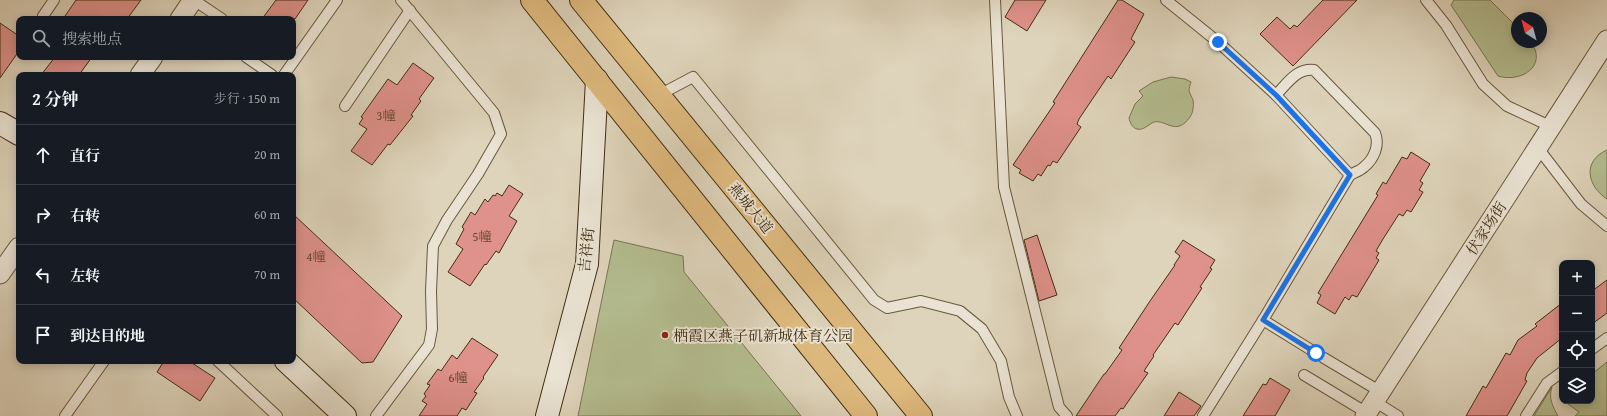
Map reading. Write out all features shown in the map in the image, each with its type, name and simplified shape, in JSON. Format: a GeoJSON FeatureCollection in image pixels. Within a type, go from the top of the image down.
{"type":"FeatureCollection","features":[{"type":"Feature","properties":{"kind":"main road"},"geometry":{"type":"LineString","coordinates":[[532,0],[866,416]]}},
{"type":"Feature","properties":{"kind":"main road","name":"燕城大道"},"geometry":{"type":"LineString","coordinates":[[581,0],[921,416]]}},
{"type":"Feature","properties":{"kind":"street","name":"伏家场街"},"geometry":{"type":"LineString","coordinates":[[1372,405],[1538,148],[1604,51]]}},
{"type":"Feature","properties":{"kind":"street"},"geometry":{"type":"LineString","coordinates":[[142,72],[151,60]]}},
{"type":"Feature","properties":{"kind":"street","name":"吉祥街"},"geometry":{"type":"LineString","coordinates":[[547,416],[587,264],[597,80]]}},
{"type":"Feature","properties":{"kind":"street"},"geometry":{"type":"LineString","coordinates":[[0,123],[16,132]]}},
{"type":"Feature","properties":{"kind":"street"},"geometry":{"type":"LineString","coordinates":[[0,274],[16,251]]}},
{"type":"Feature","properties":{"kind":"street"},"geometry":{"type":"LineString","coordinates":[[289,364],[345,416]]}},
{"type":"Feature","properties":{"kind":"lane"},"geometry":{"type":"LineString","coordinates":[[43,16],[54,0]]}},
{"type":"Feature","properties":{"kind":"lane"},"geometry":{"type":"LineString","coordinates":[[296,58],[337,0]]}},
{"type":"Feature","properties":{"kind":"lane"},"geometry":{"type":"LineString","coordinates":[[376,416],[429,345],[432,329],[431,291],[434,246],[447,220],[478,174],[501,134],[494,113],[401,0]]}},
{"type":"Feature","properties":{"kind":"lane"},"geometry":{"type":"LineString","coordinates":[[995,0],[1004,187],[1059,407],[1067,416]]}},
{"type":"Feature","properties":{"kind":"lane"},"geometry":{"type":"LineString","coordinates":[[1166,0],[1218,42],[1276,95],[1350,175]]}},
{"type":"Feature","properties":{"kind":"lane"},"geometry":{"type":"LineString","coordinates":[[1426,0],[1446,25],[1483,84],[1507,106],[1552,127]]}},
{"type":"Feature","properties":{"kind":"lane"},"geometry":{"type":"LineString","coordinates":[[189,10],[211,16]]}},
{"type":"Feature","properties":{"kind":"lane"},"geometry":{"type":"LineString","coordinates":[[345,106],[410,10]]}},
{"type":"Feature","properties":{"kind":"lane"},"geometry":{"type":"LineString","coordinates":[[250,60],[268,72]]}},
{"type":"Feature","properties":{"kind":"lane"},"geometry":{"type":"LineString","coordinates":[[286,72],[295,60]]}},
{"type":"Feature","properties":{"kind":"lane"},"geometry":{"type":"LineString","coordinates":[[1203,416],[1263,320],[1350,175],[1366,166],[1371,160],[1377,146],[1378,138],[1375,133],[1314,70],[1304,71],[1297,74],[1276,95]]}},
{"type":"Feature","properties":{"kind":"lane"},"geometry":{"type":"LineString","coordinates":[[659,95],[693,77],[874,300],[887,308],[920,301],[960,311],[982,329],[1001,361],[1009,397],[1017,416]]}},
{"type":"Feature","properties":{"kind":"lane"},"geometry":{"type":"LineString","coordinates":[[1538,148],[1581,204],[1607,226]]}},
{"type":"Feature","properties":{"kind":"lane"},"geometry":{"type":"LineString","coordinates":[[1263,320],[1320,355],[1372,405]]}},
{"type":"Feature","properties":{"kind":"lane"},"geometry":{"type":"LineString","coordinates":[[1595,347],[1607,338]]}},
{"type":"Feature","properties":{"kind":"lane"},"geometry":{"type":"LineString","coordinates":[[65,416],[102,364]]}},
{"type":"Feature","properties":{"kind":"lane"},"geometry":{"type":"LineString","coordinates":[[221,364],[277,416]]}},
{"type":"Feature","properties":{"kind":"lane"},"geometry":{"type":"LineString","coordinates":[[1526,416],[1547,383],[1559,374]]}},
{"type":"Feature","properties":{"kind":"lane"},"geometry":{"type":"LineString","coordinates":[[1304,375],[1398,416]]}},
{"type":"Feature","properties":{"kind":"green space"},"geometry":{"type":"Polygon","coordinates":[[[1454,0],[1490,0],[1511,21],[1511,48],[1534,48],[1536,58],[1530,71],[1515,77],[1507,78],[1498,76],[1451,5],[1454,0]]]}},
{"type":"Feature","properties":{"kind":"green space"},"geometry":{"type":"Polygon","coordinates":[[[1171,77],[1185,79],[1191,82],[1189,91],[1193,100],[1193,111],[1190,117],[1185,123],[1176,127],[1154,122],[1141,129],[1134,127],[1129,118],[1135,104],[1143,96],[1139,91],[1153,82],[1171,77]]]}},
{"type":"Feature","properties":{"kind":"green space"},"geometry":{"type":"Polygon","coordinates":[[[1607,150],[1607,199],[1600,194],[1595,187],[1590,174],[1594,160],[1607,150]]]}},
{"type":"Feature","properties":{"kind":"green space","name":"栖霞区燕子矶新城体育公园"},"geometry":{"type":"Polygon","coordinates":[[[614,240],[683,256],[684,272],[801,416],[578,416],[614,240]]]}},
{"type":"Feature","properties":{"kind":"green space"},"geometry":{"type":"Polygon","coordinates":[[[1607,362],[1607,416],[1575,416],[1579,412],[1568,404],[1595,404],[1595,372],[1607,362]]]}},
{"type":"Feature","properties":{"kind":"green space"},"geometry":{"type":"Polygon","coordinates":[[[1552,387],[1551,399],[1558,416],[1534,416],[1552,387]]]}},
{"type":"Feature","properties":{"kind":"building"},"geometry":{"type":"Polygon","coordinates":[[[76,0],[141,0],[129,16],[65,16],[76,0]]]}},
{"type":"Feature","properties":{"kind":"building"},"geometry":{"type":"Polygon","coordinates":[[[276,0],[308,0],[296,18],[296,16],[264,16],[276,0]]]}},
{"type":"Feature","properties":{"kind":"building"},"geometry":{"type":"Polygon","coordinates":[[[1015,0],[1046,0],[1027,31],[1005,17],[1015,0]]]}},
{"type":"Feature","properties":{"kind":"building"},"geometry":{"type":"Polygon","coordinates":[[[1118,0],[1122,0],[1144,14],[1131,39],[1135,42],[1111,79],[1108,76],[1079,119],[1077,124],[1081,127],[1057,163],[1053,161],[1050,166],[1048,165],[1041,176],[1038,174],[1033,181],[1019,173],[1021,170],[1013,165],[1055,103],[1053,102],[1118,0]]]}},
{"type":"Feature","properties":{"kind":"building"},"geometry":{"type":"Polygon","coordinates":[[[1323,0],[1357,0],[1293,66],[1260,34],[1277,17],[1290,29],[1294,25],[1297,27],[1323,0]]]}},
{"type":"Feature","properties":{"kind":"building"},"geometry":{"type":"Polygon","coordinates":[[[0,23],[16,34],[16,55],[0,78],[0,23]]]}},
{"type":"Feature","properties":{"kind":"building"},"geometry":{"type":"Polygon","coordinates":[[[53,60],[90,60],[81,72],[43,72],[53,60]]]}},
{"type":"Feature","properties":{"kind":"building"},"geometry":{"type":"Polygon","coordinates":[[[413,63],[434,78],[419,99],[421,101],[411,115],[413,116],[390,145],[388,144],[372,165],[351,151],[367,129],[359,124],[363,118],[361,117],[388,79],[397,85],[413,63]]]}},
{"type":"Feature","properties":{"kind":"building"},"geometry":{"type":"Polygon","coordinates":[[[1411,152],[1430,164],[1420,181],[1423,183],[1419,190],[1423,192],[1411,212],[1407,210],[1403,216],[1399,214],[1383,239],[1376,251],[1379,253],[1376,258],[1379,260],[1357,297],[1352,295],[1349,300],[1345,297],[1335,314],[1317,303],[1321,295],[1318,293],[1378,195],[1376,194],[1383,182],[1386,184],[1402,157],[1407,159],[1411,152]]]}},
{"type":"Feature","properties":{"kind":"building"},"geometry":{"type":"Polygon","coordinates":[[[509,185],[523,194],[509,216],[517,221],[499,253],[496,251],[470,286],[448,272],[463,249],[456,244],[464,229],[462,227],[471,212],[475,215],[485,199],[488,202],[493,195],[495,196],[497,193],[502,196],[509,185]]]}},
{"type":"Feature","properties":{"kind":"building"},"geometry":{"type":"Polygon","coordinates":[[[296,217],[402,316],[373,362],[362,363],[296,301],[296,217]]]}},
{"type":"Feature","properties":{"kind":"building"},"geometry":{"type":"Polygon","coordinates":[[[1037,235],[1057,295],[1039,301],[1024,240],[1037,235]]]}},
{"type":"Feature","properties":{"kind":"building"},"geometry":{"type":"Polygon","coordinates":[[[1183,240],[1215,260],[1210,268],[1212,269],[1200,287],[1202,288],[1178,325],[1175,323],[1153,355],[1154,356],[1144,371],[1148,373],[1123,409],[1121,408],[1115,416],[1076,416],[1122,350],[1119,348],[1175,265],[1180,256],[1175,252],[1183,240]]]}},
{"type":"Feature","properties":{"kind":"building"},"geometry":{"type":"Polygon","coordinates":[[[1607,280],[1607,313],[1595,322],[1595,296],[1595,289],[1607,280]]]}},
{"type":"Feature","properties":{"kind":"building"},"geometry":{"type":"Polygon","coordinates":[[[1559,305],[1559,340],[1537,358],[1527,373],[1525,380],[1527,381],[1507,416],[1466,416],[1483,386],[1486,388],[1506,353],[1510,355],[1518,340],[1537,326],[1535,324],[1559,305]]]}},
{"type":"Feature","properties":{"kind":"building"},"geometry":{"type":"Polygon","coordinates":[[[472,338],[498,355],[474,392],[477,393],[466,410],[462,408],[457,416],[419,416],[427,404],[422,401],[426,396],[424,394],[430,385],[427,384],[438,369],[441,371],[452,355],[457,359],[472,338]]]}},
{"type":"Feature","properties":{"kind":"building"},"geometry":{"type":"Polygon","coordinates":[[[162,364],[194,364],[215,378],[200,401],[157,372],[162,364]]]}},
{"type":"Feature","properties":{"kind":"building"},"geometry":{"type":"Polygon","coordinates":[[[1270,378],[1290,390],[1275,416],[1243,416],[1263,384],[1266,385],[1270,378]]]}},
{"type":"Feature","properties":{"kind":"building"},"geometry":{"type":"Polygon","coordinates":[[[1179,392],[1201,406],[1194,416],[1164,416],[1179,392]]]}},
{"type":"Feature","properties":{"kind":"place","name":"栖霞区燕子矶新城体育公园"},"geometry":{"type":"Point","coordinates":[665,335]}},
{"type":"Feature","properties":{"kind":"route"},"geometry":{"type":"LineString","coordinates":[[1218,42],[1276,95],[1350,175],[1263,320],[1316,353]]}}]}
